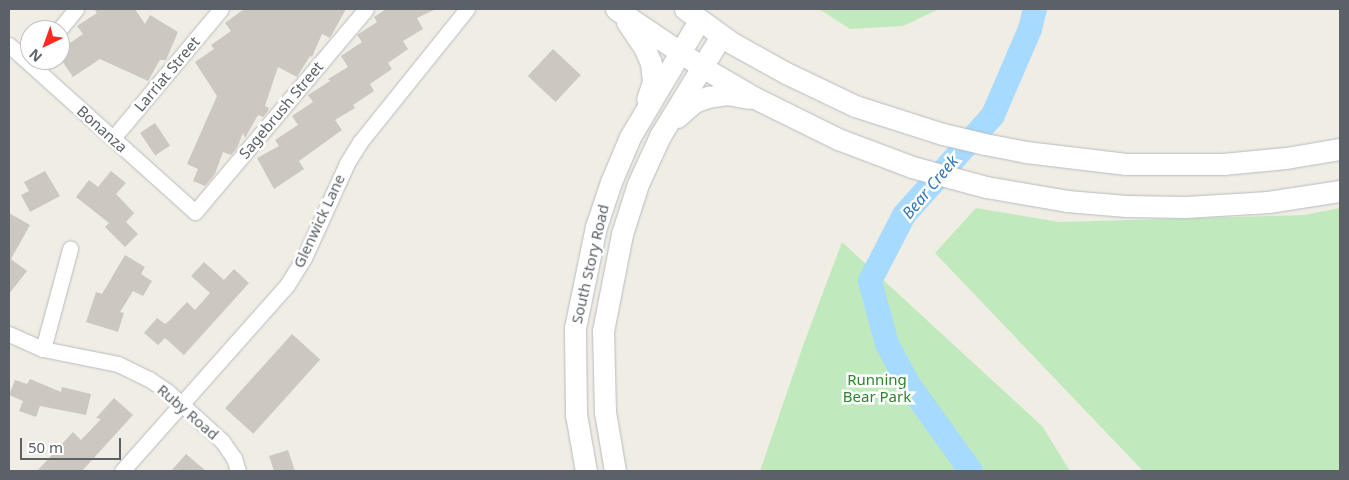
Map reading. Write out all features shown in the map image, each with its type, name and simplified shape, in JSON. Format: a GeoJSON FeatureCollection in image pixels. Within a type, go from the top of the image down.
{"type":"FeatureCollection","features":[{"type":"Feature","properties":{"kind":"main road"},"geometry":{"type":"LineString","coordinates":[[618,10],[702,67],[755,98],[838,139],[912,167],[986,186],[1067,201],[1126,206],[1186,206],[1268,202],[1340,191]]}},
{"type":"Feature","properties":{"kind":"main road"},"geometry":{"type":"LineString","coordinates":[[618,10],[645,49],[651,63],[653,82],[640,120]]}},
{"type":"Feature","properties":{"kind":"main road"},"geometry":{"type":"LineString","coordinates":[[692,15],[721,36],[786,74],[855,106],[943,134],[985,144],[1026,152],[1126,164],[1223,164],[1286,158],[1340,148]]}},
{"type":"Feature","properties":{"kind":"main road","name":"South Story Road"},"geometry":{"type":"LineString","coordinates":[[586,471],[576,414],[575,328],[596,226],[611,182],[630,137],[680,52],[692,15]]}},
{"type":"Feature","properties":{"kind":"main road","name":"South Story Road"},"geometry":{"type":"LineString","coordinates":[[615,471],[605,412],[603,331],[622,234],[638,184],[660,136],[721,36]]}},
{"type":"Feature","properties":{"kind":"main road"},"geometry":{"type":"LineString","coordinates":[[660,136],[683,110],[701,100],[727,94],[755,98]]}},
{"type":"Feature","properties":{"kind":"street"},"geometry":{"type":"LineString","coordinates":[[67,20],[76,9]]}},
{"type":"Feature","properties":{"kind":"street","name":"Larriat Street"},"geometry":{"type":"LineString","coordinates":[[113,138],[220,9]]}},
{"type":"Feature","properties":{"kind":"street","name":"Sagebrush Street"},"geometry":{"type":"LineString","coordinates":[[195,212],[366,9]]}},
{"type":"Feature","properties":{"kind":"street","name":"Glenwick Lane"},"geometry":{"type":"LineString","coordinates":[[122,471],[287,285],[304,258],[347,163],[360,142],[467,9]]}},
{"type":"Feature","properties":{"kind":"street","name":"Bonanza"},"geometry":{"type":"LineString","coordinates":[[9,45],[20,53]]}},
{"type":"Feature","properties":{"kind":"street","name":"Bonanza"},"geometry":{"type":"LineString","coordinates":[[41,70],[195,212]]}},
{"type":"Feature","properties":{"kind":"street"},"geometry":{"type":"LineString","coordinates":[[43,349],[70,249]]}},
{"type":"Feature","properties":{"kind":"street","name":"Ruby Road"},"geometry":{"type":"LineString","coordinates":[[9,334],[43,349],[118,364],[149,379],[182,404],[222,441],[234,458],[238,471]]}},
{"type":"Feature","properties":{"kind":"green space"},"geometry":{"type":"Polygon","coordinates":[[[819,9],[939,9],[903,26],[850,29],[819,9]]]}},
{"type":"Feature","properties":{"kind":"green space"},"geometry":{"type":"Polygon","coordinates":[[[976,208],[1059,222],[1304,215],[1340,208],[1340,471],[1143,471],[935,253],[976,208]]]}},
{"type":"Feature","properties":{"kind":"green space","name":"Running Bear Park"},"geometry":{"type":"Polygon","coordinates":[[[842,242],[1042,426],[1070,471],[760,471],[804,343],[842,242]]]}},
{"type":"Feature","properties":{"kind":"building"},"geometry":{"type":"Polygon","coordinates":[[[94,9],[135,9],[145,24],[150,15],[178,32],[166,60],[160,60],[148,81],[100,59],[73,77],[68,70],[70,70],[70,43],[83,34],[77,26],[97,13],[94,9]]]}},
{"type":"Feature","properties":{"kind":"building"},"geometry":{"type":"Polygon","coordinates":[[[244,9],[346,9],[330,38],[322,34],[312,57],[310,56],[297,77],[278,67],[265,106],[269,108],[268,111],[263,117],[258,115],[245,138],[243,133],[237,148],[231,155],[223,152],[215,174],[205,186],[193,181],[198,169],[187,164],[217,96],[195,62],[214,49],[211,45],[231,31],[225,23],[244,9]]]}},
{"type":"Feature","properties":{"kind":"building"},"geometry":{"type":"Polygon","coordinates":[[[386,9],[436,9],[417,18],[423,29],[403,41],[408,49],[388,63],[392,69],[370,84],[374,91],[353,105],[355,108],[335,120],[342,130],[299,161],[304,169],[274,189],[257,158],[279,146],[275,140],[298,125],[292,116],[313,102],[308,95],[330,81],[328,79],[348,67],[341,56],[362,42],[357,35],[377,22],[374,17],[386,9]]]}},
{"type":"Feature","properties":{"kind":"building"},"geometry":{"type":"Polygon","coordinates":[[[553,49],[581,75],[556,102],[528,76],[553,49]]]}},
{"type":"Feature","properties":{"kind":"building"},"geometry":{"type":"Polygon","coordinates":[[[155,123],[170,145],[155,155],[140,133],[155,123]]]}},
{"type":"Feature","properties":{"kind":"building"},"geometry":{"type":"Polygon","coordinates":[[[45,171],[60,196],[30,212],[21,195],[29,191],[24,182],[45,171]]]}},
{"type":"Feature","properties":{"kind":"building"},"geometry":{"type":"Polygon","coordinates":[[[111,171],[126,183],[116,194],[134,213],[126,222],[138,234],[125,247],[105,227],[109,223],[76,197],[89,180],[98,187],[111,171]]]}},
{"type":"Feature","properties":{"kind":"building"},"geometry":{"type":"Polygon","coordinates":[[[9,213],[30,225],[11,259],[27,271],[9,294],[9,213]]]}},
{"type":"Feature","properties":{"kind":"building"},"geometry":{"type":"Polygon","coordinates":[[[125,255],[145,267],[141,274],[152,281],[143,296],[133,291],[120,312],[124,313],[118,332],[86,322],[96,292],[102,294],[125,255]]]}},
{"type":"Feature","properties":{"kind":"building"},"geometry":{"type":"Polygon","coordinates":[[[204,262],[224,280],[234,269],[249,283],[184,355],[165,338],[158,345],[144,333],[157,318],[165,324],[187,302],[195,310],[210,293],[191,276],[204,262]]]}},
{"type":"Feature","properties":{"kind":"building"},"geometry":{"type":"Polygon","coordinates":[[[292,334],[320,359],[253,434],[225,408],[292,334]]]}},
{"type":"Feature","properties":{"kind":"building"},"geometry":{"type":"Polygon","coordinates":[[[30,379],[61,392],[62,387],[91,394],[86,415],[40,406],[36,417],[19,411],[23,401],[9,395],[15,380],[27,384],[30,379]]]}},
{"type":"Feature","properties":{"kind":"building"},"geometry":{"type":"Polygon","coordinates":[[[114,398],[133,415],[82,471],[37,471],[73,432],[81,440],[101,419],[96,418],[114,398]]]}},
{"type":"Feature","properties":{"kind":"building"},"geometry":{"type":"Polygon","coordinates":[[[288,450],[295,471],[274,471],[269,456],[288,450]]]}},
{"type":"Feature","properties":{"kind":"building"},"geometry":{"type":"Polygon","coordinates":[[[186,454],[206,471],[171,471],[186,454]]]}},
{"type":"Feature","properties":{"kind":"waterway","name":"Bear Creek"},"geometry":{"type":"LineString","coordinates":[[971,471],[909,385],[887,344],[870,281],[904,215],[993,115],[1030,29],[1035,9]]}}]}
